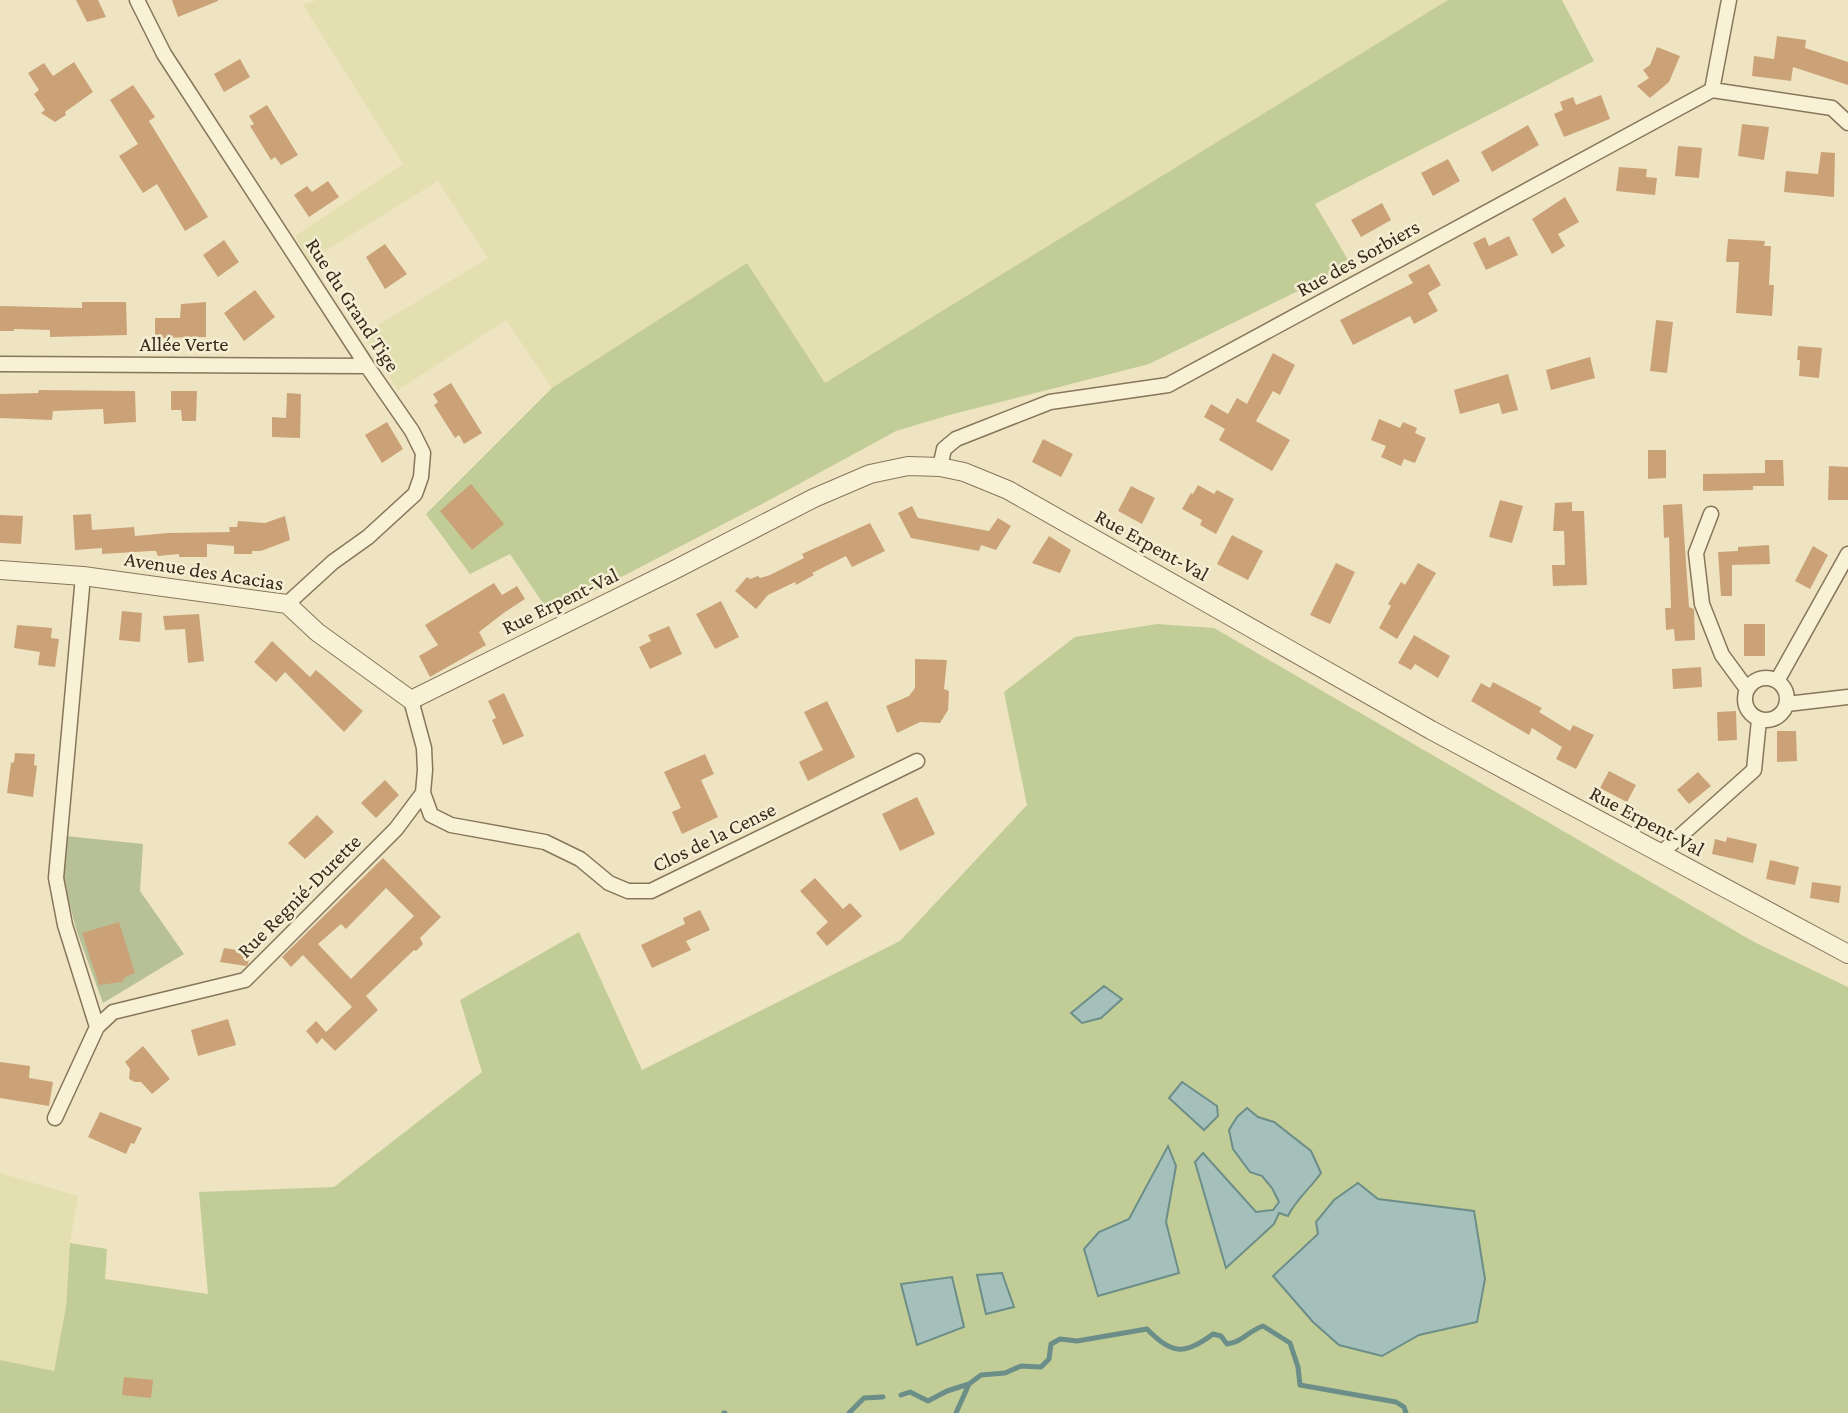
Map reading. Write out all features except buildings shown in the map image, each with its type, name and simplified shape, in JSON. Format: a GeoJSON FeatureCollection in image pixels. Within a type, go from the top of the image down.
{"type":"FeatureCollection","features":[{"type":"Feature","properties":{"kind":"street","name":"Rue du Grand Tige"},"geometry":{"type":"LineString","coordinates":[[137,0],[164,54],[412,431],[423,453],[421,477],[415,494],[287,604]]}},
{"type":"Feature","properties":{"kind":"street"},"geometry":{"type":"LineString","coordinates":[[1729,0],[1712,90],[1832,108],[1848,123]]}},
{"type":"Feature","properties":{"kind":"street","name":"Rue des Sorbiers"},"geometry":{"type":"LineString","coordinates":[[940,467],[944,449],[956,439],[1050,402],[1168,385],[1712,90]]}},
{"type":"Feature","properties":{"kind":"street","name":"Allée Verte"},"geometry":{"type":"LineString","coordinates":[[0,364],[367,366]]}},
{"type":"Feature","properties":{"kind":"street","name":"Rue Erpent-Val"},"geometry":{"type":"LineString","coordinates":[[411,700],[814,498],[870,474],[908,466],[940,467],[973,475],[1008,490],[1420,723],[1848,954]]}},
{"type":"Feature","properties":{"kind":"street"},"geometry":{"type":"LineString","coordinates":[[1711,514],[1696,553],[1702,604],[1722,655],[1747,689]]}},
{"type":"Feature","properties":{"kind":"street"},"geometry":{"type":"LineString","coordinates":[[1777,681],[1848,554]]}},
{"type":"Feature","properties":{"kind":"street","name":"Avenue des Acacias"},"geometry":{"type":"LineString","coordinates":[[0,570],[83,576],[287,604],[317,632],[411,700]]}},
{"type":"Feature","properties":{"kind":"street"},"geometry":{"type":"LineString","coordinates":[[55,1118],[97,1027],[65,925],[56,877],[83,576]]}},
{"type":"Feature","properties":{"kind":"street"},"geometry":{"type":"LineString","coordinates":[[1766,678],[1777,681],[1787,695],[1787,704],[1782,715],[1771,720],[1759,720],[1751,715],[1746,707],[1747,689],[1755,681],[1766,678]]}},
{"type":"Feature","properties":{"kind":"street"},"geometry":{"type":"LineString","coordinates":[[1787,704],[1848,697]]}},
{"type":"Feature","properties":{"kind":"street"},"geometry":{"type":"LineString","coordinates":[[411,700],[424,748],[422,793]]}},
{"type":"Feature","properties":{"kind":"street"},"geometry":{"type":"LineString","coordinates":[[1660,854],[1754,770],[1759,720]]}},
{"type":"Feature","properties":{"kind":"street","name":"Clos de la Cense"},"geometry":{"type":"LineString","coordinates":[[422,793],[431,815],[451,825],[545,842],[580,859],[609,883],[628,891],[651,891],[917,761]]}},
{"type":"Feature","properties":{"kind":"street","name":"Rue Regnié-Durette"},"geometry":{"type":"LineString","coordinates":[[97,1027],[113,1012],[245,980],[396,829],[422,793]]}},
{"type":"Feature","properties":{"kind":"shaded area"},"geometry":{"type":"Polygon","coordinates":[[[317,0],[1448,0],[825,383],[747,264],[552,388],[506,320],[398,390],[362,335],[488,258],[438,181],[309,261],[295,236],[403,164],[303,5],[317,0]]]}},
{"type":"Feature","properties":{"kind":"shaded area"},"geometry":{"type":"Polygon","coordinates":[[[0,1173],[78,1196],[70,1243],[66,1307],[54,1371],[0,1360],[0,1173]]]}},
{"type":"Feature","properties":{"kind":"green space"},"geometry":{"type":"Polygon","coordinates":[[[1448,0],[1562,0],[1594,61],[1315,204],[1351,265],[1149,364],[896,431],[550,614],[510,554],[470,574],[426,514],[552,388],[747,263],[825,383],[1448,0]]]}},
{"type":"Feature","properties":{"kind":"green space"},"geometry":{"type":"Polygon","coordinates":[[[1157,624],[1214,628],[1754,942],[1848,987],[1848,1413],[0,1413],[0,1360],[54,1371],[66,1307],[70,1243],[107,1249],[105,1279],[208,1294],[199,1192],[334,1187],[482,1072],[460,1000],[579,932],[642,1070],[900,941],[1027,805],[1004,692],[1075,637],[1157,624]],[[1103,986],[1072,1013],[1082,1023],[1121,999],[1103,986]],[[1258,1117],[1250,1172],[1264,1180],[1274,1192],[1279,1202],[1273,1210],[1256,1212],[1203,1154],[1227,1268],[1279,1213],[1288,1216],[1299,1197],[1311,1188],[1274,1122],[1258,1117]],[[1168,1147],[1129,1219],[1099,1232],[1179,1273],[1166,1222],[1176,1166],[1168,1147]],[[1378,1199],[1318,1233],[1273,1277],[1313,1322],[1339,1345],[1382,1356],[1419,1335],[1477,1322],[1474,1211],[1378,1199]]]}},
{"type":"Feature","properties":{"kind":"green space"},"geometry":{"type":"Polygon","coordinates":[[[66,836],[143,844],[140,891],[184,954],[103,1003],[77,932],[62,876],[66,836]]]}},
{"type":"Feature","properties":{"kind":"water"},"geometry":{"type":"Polygon","coordinates":[[[1104,986],[1122,999],[1101,1018],[1082,1023],[1071,1013],[1104,986]]]}},
{"type":"Feature","properties":{"kind":"water"},"geometry":{"type":"Polygon","coordinates":[[[1182,1082],[1217,1106],[1218,1116],[1204,1130],[1169,1098],[1182,1082]]]}},
{"type":"Feature","properties":{"kind":"water"},"geometry":{"type":"Polygon","coordinates":[[[1247,1108],[1258,1117],[1274,1122],[1311,1151],[1321,1173],[1288,1216],[1279,1213],[1274,1224],[1226,1268],[1195,1162],[1203,1153],[1256,1212],[1273,1210],[1279,1202],[1272,1188],[1262,1176],[1250,1172],[1233,1149],[1229,1130],[1247,1108]]]}},
{"type":"Feature","properties":{"kind":"water"},"geometry":{"type":"Polygon","coordinates":[[[1168,1146],[1176,1166],[1166,1222],[1179,1273],[1098,1296],[1084,1249],[1099,1232],[1129,1219],[1168,1146]]]}},
{"type":"Feature","properties":{"kind":"water"},"geometry":{"type":"Polygon","coordinates":[[[1358,1183],[1378,1199],[1474,1211],[1485,1279],[1477,1322],[1419,1335],[1382,1356],[1339,1345],[1313,1322],[1273,1276],[1318,1234],[1316,1222],[1334,1200],[1358,1183]]]}},
{"type":"Feature","properties":{"kind":"water"},"geometry":{"type":"Polygon","coordinates":[[[1002,1273],[1014,1307],[986,1314],[977,1275],[1002,1273]]]}},
{"type":"Feature","properties":{"kind":"water"},"geometry":{"type":"Polygon","coordinates":[[[952,1277],[964,1327],[917,1345],[901,1284],[952,1277]]]}},
{"type":"Feature","properties":{"kind":"waterway"},"geometry":{"type":"LineString","coordinates":[[901,1395],[910,1392],[928,1401],[969,1384],[981,1375],[1005,1373],[1021,1366],[1041,1367],[1049,1359],[1051,1344],[1060,1339],[1077,1341],[1147,1329],[1163,1343],[1186,1349],[1213,1334],[1221,1336],[1227,1344],[1233,1343],[1263,1326],[1290,1343],[1298,1367],[1300,1385],[1396,1402],[1404,1407],[1406,1413]]}},
{"type":"Feature","properties":{"kind":"waterway"},"geometry":{"type":"LineString","coordinates":[[956,1413],[969,1384]]}},
{"type":"Feature","properties":{"kind":"waterway"},"geometry":{"type":"LineString","coordinates":[[849,1413],[864,1398],[883,1397]]}}]}
